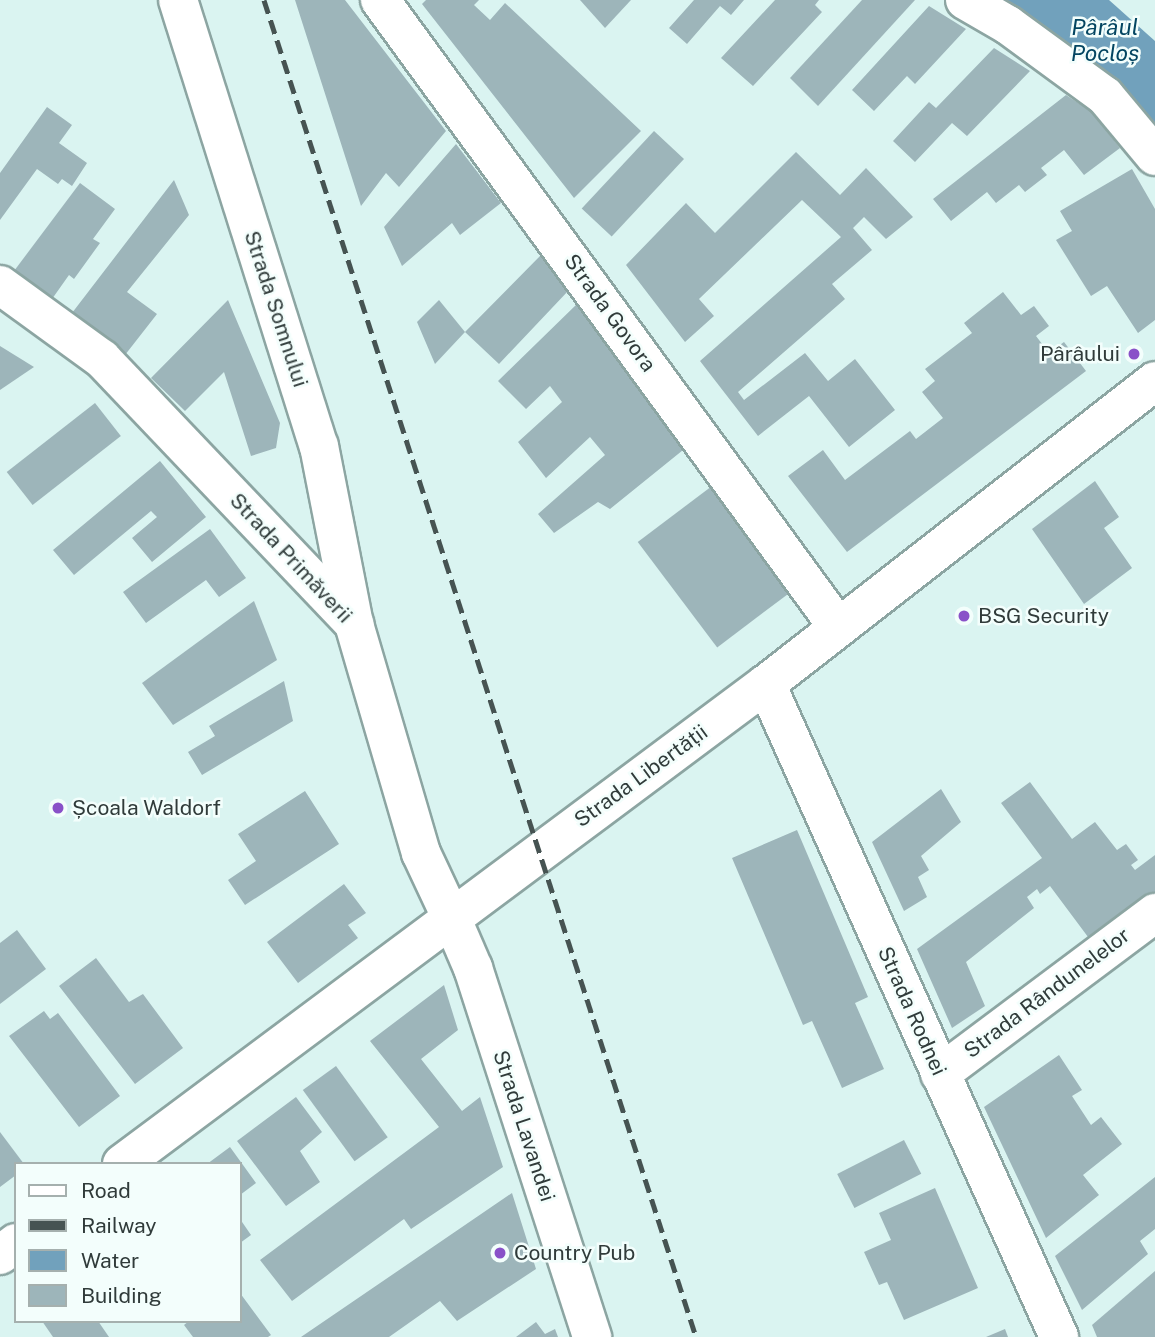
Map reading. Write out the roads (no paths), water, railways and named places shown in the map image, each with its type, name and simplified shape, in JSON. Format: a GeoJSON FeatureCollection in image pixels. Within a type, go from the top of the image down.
{"type":"FeatureCollection","features":[{"type":"Feature","properties":{"kind":"street","name":"Strada Somnului"},"geometry":{"type":"LineString","coordinates":[[178,0],[319,446],[354,624]]}},
{"type":"Feature","properties":{"kind":"street","name":"Strada Govora"},"geometry":{"type":"LineString","coordinates":[[380,0],[838,627]]}},
{"type":"Feature","properties":{"kind":"street"},"geometry":{"type":"LineString","coordinates":[[965,0],[1008,25],[1105,96],[1155,156]]}},
{"type":"Feature","properties":{"kind":"street","name":"Strada Primăverii"},"geometry":{"type":"LineString","coordinates":[[0,285],[102,359],[354,624],[421,852],[452,917]]}},
{"type":"Feature","properties":{"kind":"street","name":"Strada Libertății"},"geometry":{"type":"LineString","coordinates":[[125,1162],[766,684],[1155,381]]}},
{"type":"Feature","properties":{"kind":"street","name":"Strada Rodnei"},"geometry":{"type":"LineString","coordinates":[[766,684],[1059,1337]]}},
{"type":"Feature","properties":{"kind":"street","name":"Strada Rândunelelor"},"geometry":{"type":"LineString","coordinates":[[940,1074],[1155,913]]}},
{"type":"Feature","properties":{"kind":"street","name":"Strada Lavandei"},"geometry":{"type":"LineString","coordinates":[[452,917],[473,968],[592,1337]]}},
{"type":"Feature","properties":{"kind":"water","name":"Pârâul Pocloș"},"geometry":{"type":"Polygon","coordinates":[[[996,0],[1109,0],[1155,41],[1155,140],[996,0]]]}},
{"type":"Feature","properties":{"kind":"railway"},"geometry":{"type":"LineString","coordinates":[[264,0],[696,1337]]}},
{"type":"Feature","properties":{"kind":"place","name":"Pârâului"},"geometry":{"type":"Point","coordinates":[1134,354]}},
{"type":"Feature","properties":{"kind":"place","name":"BSG Security"},"geometry":{"type":"Point","coordinates":[964,616]}},
{"type":"Feature","properties":{"kind":"place","name":"Școala Waldorf"},"geometry":{"type":"Point","coordinates":[58,808]}},
{"type":"Feature","properties":{"kind":"place","name":"Country Pub"},"geometry":{"type":"Point","coordinates":[500,1253]}}]}
